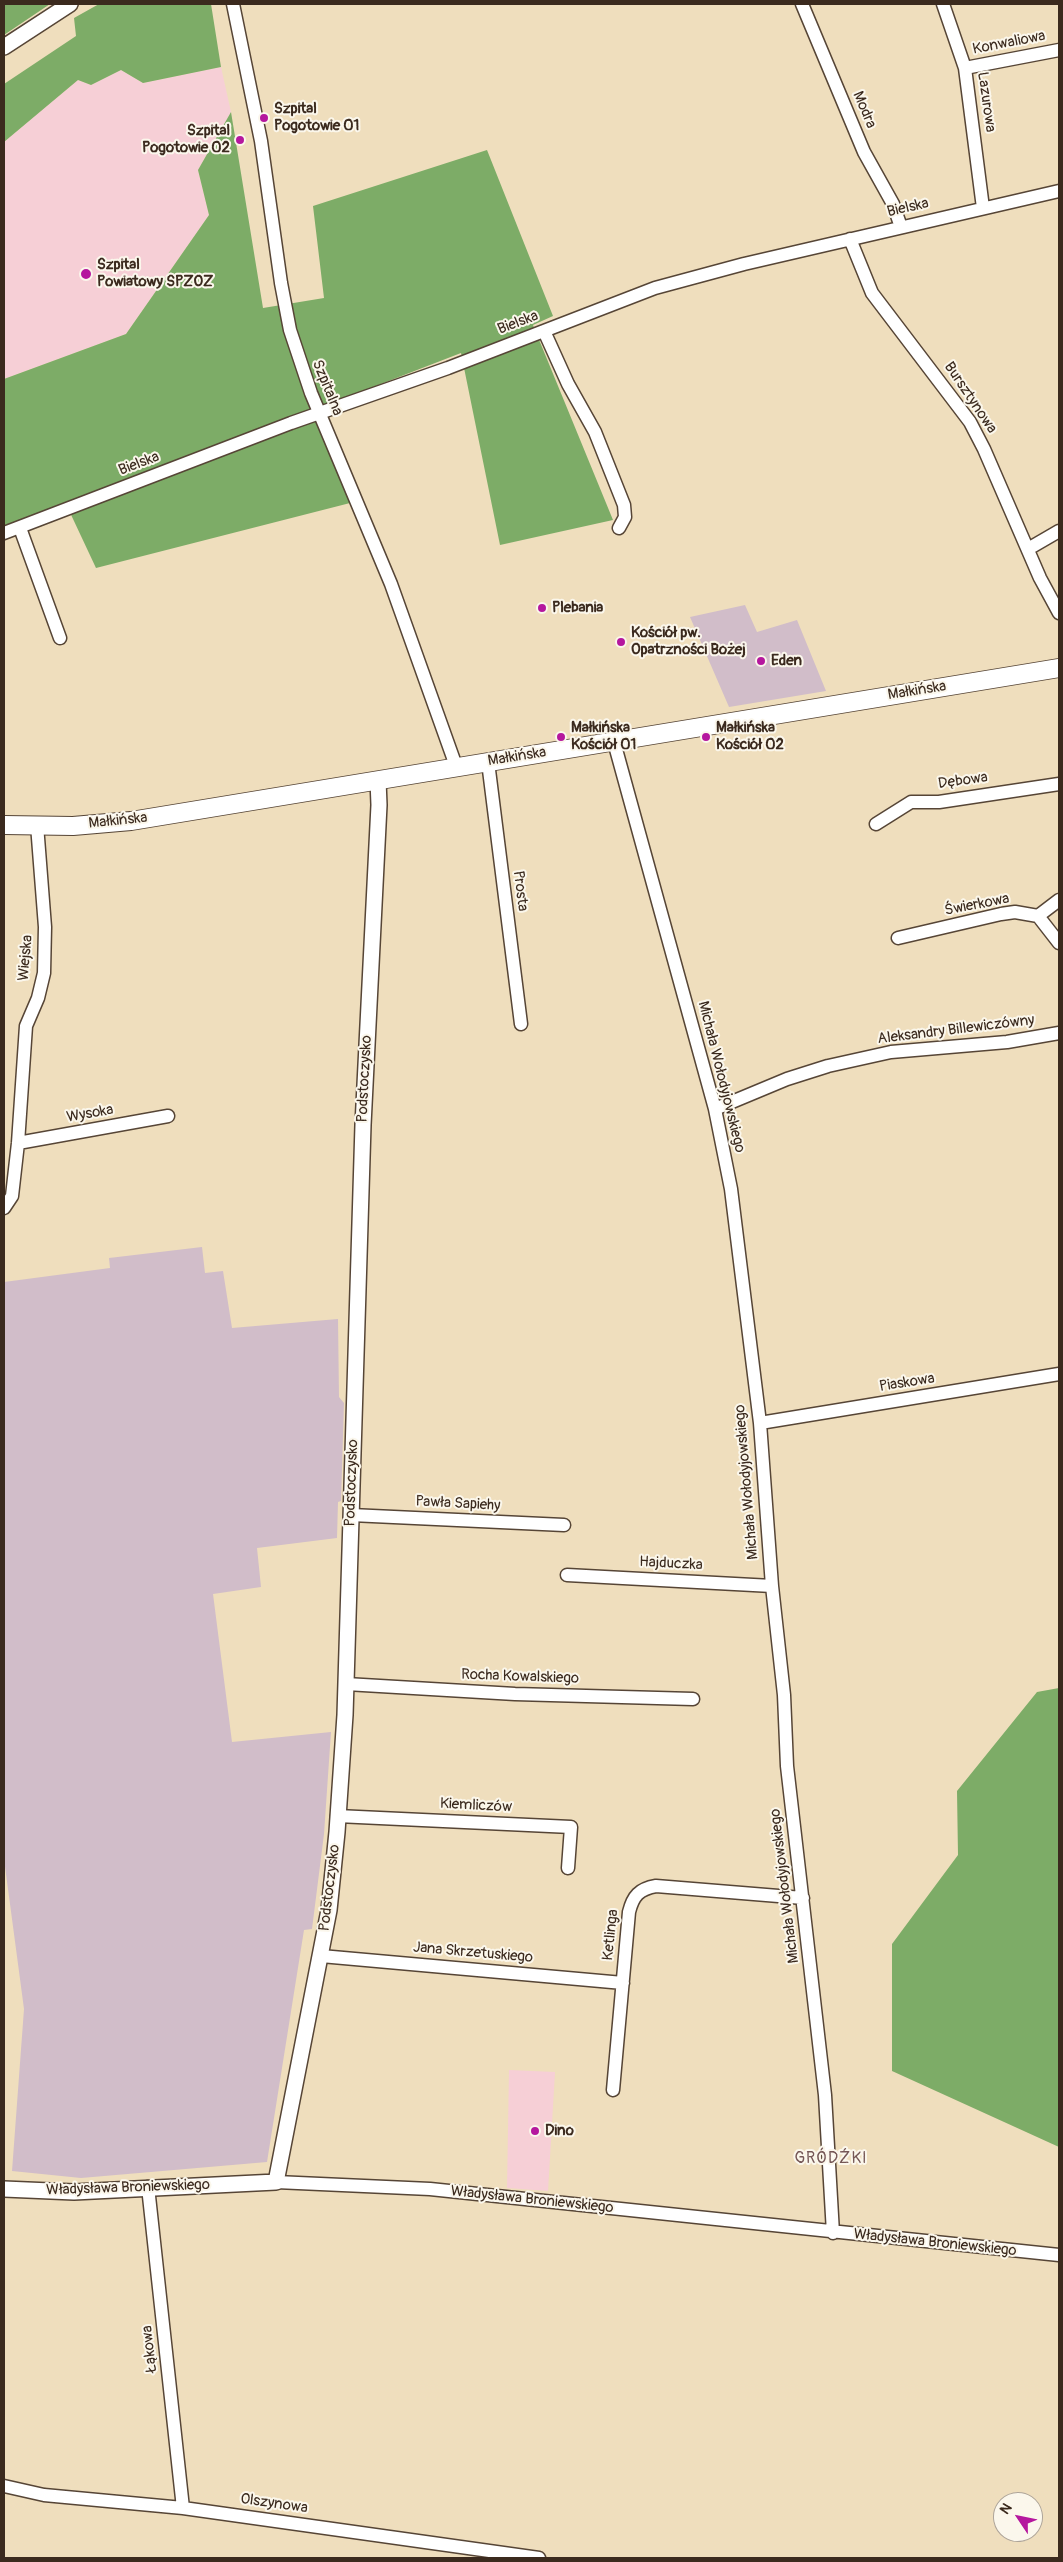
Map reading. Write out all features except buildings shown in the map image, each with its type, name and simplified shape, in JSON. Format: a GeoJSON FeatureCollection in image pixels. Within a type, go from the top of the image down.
{"type":"FeatureCollection","features":[{"type":"Feature","properties":{"kind":"main road","name":"Małkińska"},"geometry":{"type":"LineString","coordinates":[[4,824],[73,826],[131,821],[1059,668]]}},
{"type":"Feature","properties":{"kind":"street"},"geometry":{"type":"LineString","coordinates":[[4,47],[70,4]]}},
{"type":"Feature","properties":{"kind":"street","name":"Szpitalna"},"geometry":{"type":"LineString","coordinates":[[233,4],[261,140],[284,306],[300,364],[391,584],[456,766]]}},
{"type":"Feature","properties":{"kind":"street","name":"Modra"},"geometry":{"type":"LineString","coordinates":[[802,4],[864,152],[893,204],[901,227]]}},
{"type":"Feature","properties":{"kind":"street","name":"Lazurowa"},"geometry":{"type":"LineString","coordinates":[[942,4],[966,68],[983,208]]}},
{"type":"Feature","properties":{"kind":"street","name":"Konwaliowa"},"geometry":{"type":"LineString","coordinates":[[966,68],[1059,50]]}},
{"type":"Feature","properties":{"kind":"street","name":"Bielska"},"geometry":{"type":"LineString","coordinates":[[4,533],[319,413],[448,368],[637,294],[692,277],[1059,191]]}},
{"type":"Feature","properties":{"kind":"street","name":"Bursztynowa"},"geometry":{"type":"LineString","coordinates":[[850,239],[872,293],[970,422],[1059,613]]}},
{"type":"Feature","properties":{"kind":"street"},"geometry":{"type":"LineString","coordinates":[[544,331],[564,376],[595,432],[624,505],[625,517],[619,528]]}},
{"type":"Feature","properties":{"kind":"street"},"geometry":{"type":"LineString","coordinates":[[20,528],[60,638]]}},
{"type":"Feature","properties":{"kind":"street"},"geometry":{"type":"LineString","coordinates":[[1028,549],[1059,531]]}},
{"type":"Feature","properties":{"kind":"street","name":"Michała Wołodyjowskiego"},"geometry":{"type":"LineString","coordinates":[[614,742],[715,1109],[731,1189],[760,1423],[772,1586],[784,1695],[788,1766],[825,2095],[833,2233]]}},
{"type":"Feature","properties":{"kind":"street","name":"Prosta"},"geometry":{"type":"LineString","coordinates":[[488,762],[521,1024]]}},
{"type":"Feature","properties":{"kind":"street","name":"Podstoczysko"},"geometry":{"type":"LineString","coordinates":[[276,2182],[321,1956],[332,1881],[337,1816],[346,1684],[363,1125],[379,805],[378,780]]}},
{"type":"Feature","properties":{"kind":"street","name":"Dębowa"},"geometry":{"type":"LineString","coordinates":[[876,824],[911,802],[939,802],[1059,784]]}},
{"type":"Feature","properties":{"kind":"street","name":"Wiejska"},"geometry":{"type":"LineString","coordinates":[[4,1208],[12,1196],[18,1143],[26,1026],[38,998],[44,973],[45,927],[37,825]]}},
{"type":"Feature","properties":{"kind":"street"},"geometry":{"type":"LineString","coordinates":[[1059,900],[1038,916],[1059,943]]}},
{"type":"Feature","properties":{"kind":"street","name":"Świerkowa"},"geometry":{"type":"LineString","coordinates":[[898,938],[1001,914],[1015,912],[1038,916]]}},
{"type":"Feature","properties":{"kind":"street","name":"Aleksandry Billewiczówny"},"geometry":{"type":"LineString","coordinates":[[715,1109],[787,1079],[828,1066],[891,1052],[1008,1042],[1059,1033]]}},
{"type":"Feature","properties":{"kind":"street","name":"Wysoka"},"geometry":{"type":"LineString","coordinates":[[18,1143],[168,1116]]}},
{"type":"Feature","properties":{"kind":"street","name":"Piaskowa"},"geometry":{"type":"LineString","coordinates":[[760,1423],[1059,1374]]}},
{"type":"Feature","properties":{"kind":"street","name":"Pawła Sapiehy"},"geometry":{"type":"LineString","coordinates":[[351,1515],[564,1525]]}},
{"type":"Feature","properties":{"kind":"street","name":"Hajduczka"},"geometry":{"type":"LineString","coordinates":[[568,1575],[772,1586]]}},
{"type":"Feature","properties":{"kind":"street","name":"Rocha Kowalskiego"},"geometry":{"type":"LineString","coordinates":[[346,1684],[515,1694],[693,1699]]}},
{"type":"Feature","properties":{"kind":"street","name":"Kiemliczów"},"geometry":{"type":"LineString","coordinates":[[337,1816],[572,1827],[568,1868]]}},
{"type":"Feature","properties":{"kind":"street","name":"Ketlinga"},"geometry":{"type":"LineString","coordinates":[[614,2090],[632,1902],[637,1894],[646,1888],[656,1886],[803,1898]]}},
{"type":"Feature","properties":{"kind":"street","name":"Jana Skrzetuskiego"},"geometry":{"type":"LineString","coordinates":[[321,1956],[623,1983]]}},
{"type":"Feature","properties":{"kind":"street","name":"Władysława Broniewskiego"},"geometry":{"type":"LineString","coordinates":[[4,2189],[74,2192],[276,2182],[430,2189],[833,2233],[1059,2255]]}},
{"type":"Feature","properties":{"kind":"street","name":"Łąkowa"},"geometry":{"type":"LineString","coordinates":[[148,2187],[184,2508]]}},
{"type":"Feature","properties":{"kind":"street","name":"Olszynowa"},"geometry":{"type":"LineString","coordinates":[[4,2486],[44,2495],[184,2508],[539,2558]]}},
{"type":"Feature","properties":{"kind":"shaded area","name":"Szpital Powiatowy SPZOZ"},"geometry":{"type":"Polygon","coordinates":[[[221,67],[231,112],[198,170],[209,215],[126,334],[4,379],[4,142],[78,80],[91,85],[121,70],[143,83],[221,67]]]}},
{"type":"Feature","properties":{"kind":"shaded area","name":"Eden"},"geometry":{"type":"Polygon","coordinates":[[[745,605],[757,632],[797,620],[826,691],[729,707],[690,617],[745,605]]]}},
{"type":"Feature","properties":{"kind":"shaded area"},"geometry":{"type":"Polygon","coordinates":[[[202,1247],[205,1273],[223,1271],[232,1328],[338,1319],[339,1397],[344,1403],[341,1501],[338,1502],[337,1538],[257,1548],[261,1587],[213,1594],[232,1742],[331,1732],[324,1834],[312,1929],[304,1930],[267,2162],[81,2178],[12,2171],[24,2009],[4,1859],[4,1282],[110,1268],[109,1258],[202,1247]]]}},
{"type":"Feature","properties":{"kind":"shaded area"},"geometry":{"type":"Polygon","coordinates":[[[509,2070],[555,2072],[548,2191],[507,2188],[509,2070]]]}},
{"type":"Feature","properties":{"kind":"green space"},"geometry":{"type":"Polygon","coordinates":[[[4,4],[50,4],[4,35],[4,4]]]}},
{"type":"Feature","properties":{"kind":"green space"},"geometry":{"type":"Polygon","coordinates":[[[99,4],[211,4],[221,67],[143,83],[121,70],[91,85],[78,80],[4,142],[4,84],[76,36],[74,18],[99,4]]]}},
{"type":"Feature","properties":{"kind":"green space"},"geometry":{"type":"Polygon","coordinates":[[[231,112],[263,308],[324,298],[313,206],[487,150],[553,316],[533,325],[613,520],[500,545],[461,353],[311,411],[354,502],[96,568],[66,504],[4,528],[4,379],[126,334],[209,215],[198,170],[231,112]]]}},
{"type":"Feature","properties":{"kind":"green space"},"geometry":{"type":"Polygon","coordinates":[[[1059,1688],[1059,2147],[892,2071],[892,1944],[958,1855],[957,1791],[1037,1692],[1059,1688]]]}},
{"type":"Feature","properties":{"kind":"place","name":"Szpital Pogotowie 01"},"geometry":{"type":"Point","coordinates":[264,118]}},
{"type":"Feature","properties":{"kind":"place","name":"Szpital Pogotowie 02"},"geometry":{"type":"Point","coordinates":[240,140]}},
{"type":"Feature","properties":{"kind":"place","name":"Szpital Powiatowy SPZOZ"},"geometry":{"type":"Point","coordinates":[86,274]}},
{"type":"Feature","properties":{"kind":"place","name":"Plebania"},"geometry":{"type":"Point","coordinates":[542,608]}},
{"type":"Feature","properties":{"kind":"place","name":"Kościół pw. Opatrzności Bożej"},"geometry":{"type":"Point","coordinates":[621,642]}},
{"type":"Feature","properties":{"kind":"place","name":"Eden"},"geometry":{"type":"Point","coordinates":[761,661]}},
{"type":"Feature","properties":{"kind":"place","name":"Małkińska Kościół 01"},"geometry":{"type":"Point","coordinates":[561,737]}},
{"type":"Feature","properties":{"kind":"place","name":"Małkińska Kościół 02"},"geometry":{"type":"Point","coordinates":[706,737]}},
{"type":"Feature","properties":{"kind":"place","name":"Dino"},"geometry":{"type":"Point","coordinates":[535,2131]}},
{"type":"Feature","properties":{"kind":"district","name":"GRÓDŹKI"},"geometry":{"type":"Point","coordinates":[831,2159]}}]}
